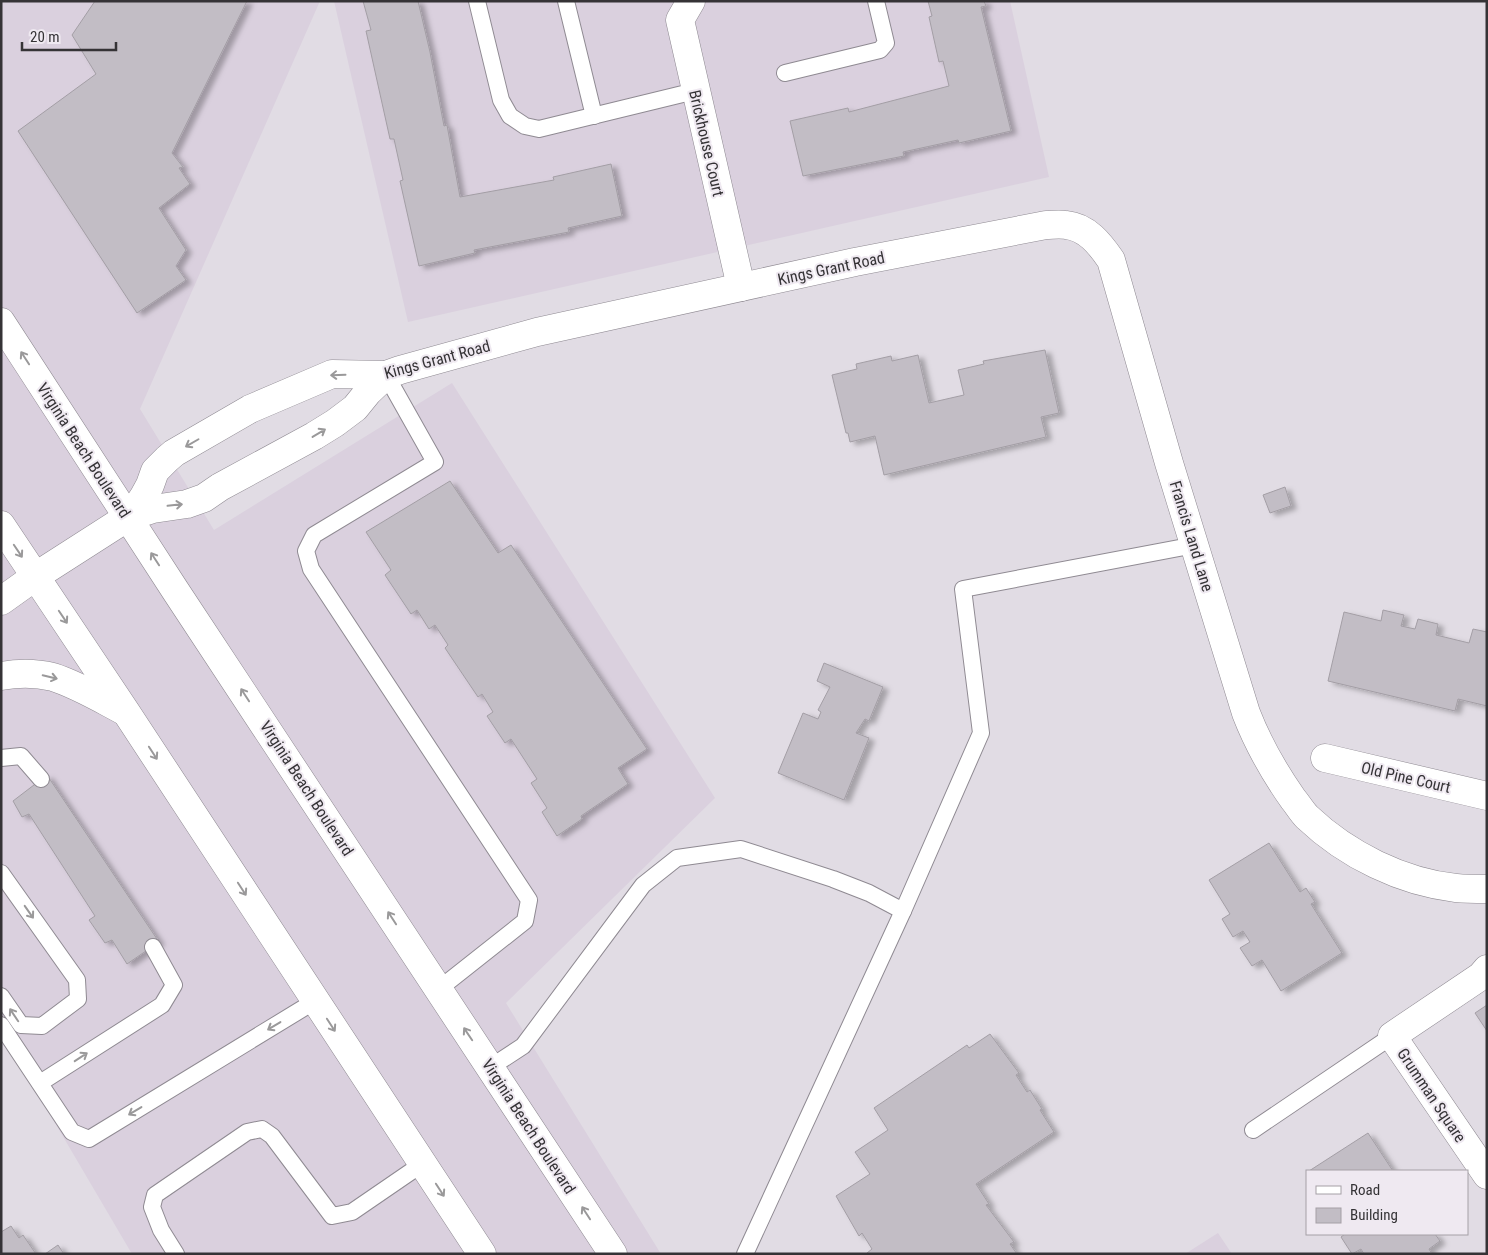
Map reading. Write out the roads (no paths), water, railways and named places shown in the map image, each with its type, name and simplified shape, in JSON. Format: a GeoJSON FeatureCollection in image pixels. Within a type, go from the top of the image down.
{"type":"FeatureCollection","features":[{"type":"Feature","properties":{"kind":"street","name":"Brickhouse Court"},"geometry":{"type":"LineString","coordinates":[[691,1],[680,20],[741,287]]}},
{"type":"Feature","properties":{"kind":"street","name":"Francis Land Lane"},"geometry":{"type":"LineString","coordinates":[[911,251],[1046,224],[1067,225],[1082,230],[1099,243],[1111,260],[1160,432],[1246,713],[1276,776],[1306,816],[1340,844],[1379,866],[1412,879],[1456,888],[1487,889]]}},
{"type":"Feature","properties":{"kind":"street","name":"Kings Grant Road"},"geometry":{"type":"LineString","coordinates":[[1,600],[128,517],[144,496],[155,471],[174,453],[250,409],[332,374],[386,376],[400,370],[537,332],[911,251]]}},
{"type":"Feature","properties":{"kind":"street","name":"Virginia Beach Boulevard"},"geometry":{"type":"LineString","coordinates":[[1,322],[613,1254]]}},
{"type":"Feature","properties":{"kind":"street"},"geometry":{"type":"LineString","coordinates":[[128,517],[153,508],[188,504],[204,498],[220,487],[335,423],[355,408],[368,392],[386,376]]}},
{"type":"Feature","properties":{"kind":"street"},"geometry":{"type":"LineString","coordinates":[[1,525],[482,1254]]}},
{"type":"Feature","properties":{"kind":"street"},"geometry":{"type":"LineString","coordinates":[[1,676],[30,674],[51,676],[76,686],[126,712]]}},
{"type":"Feature","properties":{"kind":"street","name":"Old Pine Court"},"geometry":{"type":"LineString","coordinates":[[1326,758],[1487,796]]}},
{"type":"Feature","properties":{"kind":"street","name":"Grumman Square"},"geometry":{"type":"LineString","coordinates":[[1487,969],[1481,976],[1392,1036],[1487,1175]]}},
{"type":"Feature","properties":{"kind":"lane"},"geometry":{"type":"LineString","coordinates":[[477,1],[501,100],[510,116],[525,126],[539,129],[695,91]]}},
{"type":"Feature","properties":{"kind":"lane"},"geometry":{"type":"LineString","coordinates":[[566,1],[594,116]]}},
{"type":"Feature","properties":{"kind":"lane"},"geometry":{"type":"LineString","coordinates":[[785,73],[880,50],[886,43],[876,1]]}},
{"type":"Feature","properties":{"kind":"lane"},"geometry":{"type":"LineString","coordinates":[[386,376],[435,462],[314,535],[306,551],[311,570],[529,900],[525,921],[439,989]]}},
{"type":"Feature","properties":{"kind":"lane"},"geometry":{"type":"LineString","coordinates":[[745,1254],[903,911],[981,733],[963,589],[1195,545]]}},
{"type":"Feature","properties":{"kind":"lane"},"geometry":{"type":"LineString","coordinates":[[1,758],[21,756],[41,779]]}},
{"type":"Feature","properties":{"kind":"lane"},"geometry":{"type":"LineString","coordinates":[[491,1068],[524,1046],[643,885],[677,858],[741,849],[834,878],[870,893],[903,911]]}},
{"type":"Feature","properties":{"kind":"lane"},"geometry":{"type":"LineString","coordinates":[[1,872],[77,980],[78,999],[42,1026],[21,1026],[1,996]]}},
{"type":"Feature","properties":{"kind":"lane"},"geometry":{"type":"LineString","coordinates":[[40,1083],[162,1005],[174,985],[153,947]]}},
{"type":"Feature","properties":{"kind":"lane"},"geometry":{"type":"LineString","coordinates":[[1,1025],[72,1132],[89,1139],[315,1001]]}},
{"type":"Feature","properties":{"kind":"lane"},"geometry":{"type":"LineString","coordinates":[[1253,1130],[1392,1036]]}},
{"type":"Feature","properties":{"kind":"lane"},"geometry":{"type":"LineString","coordinates":[[176,1254],[161,1230],[152,1207],[155,1195],[247,1132],[262,1129],[272,1136],[332,1216],[352,1212],[422,1164]]}}]}
